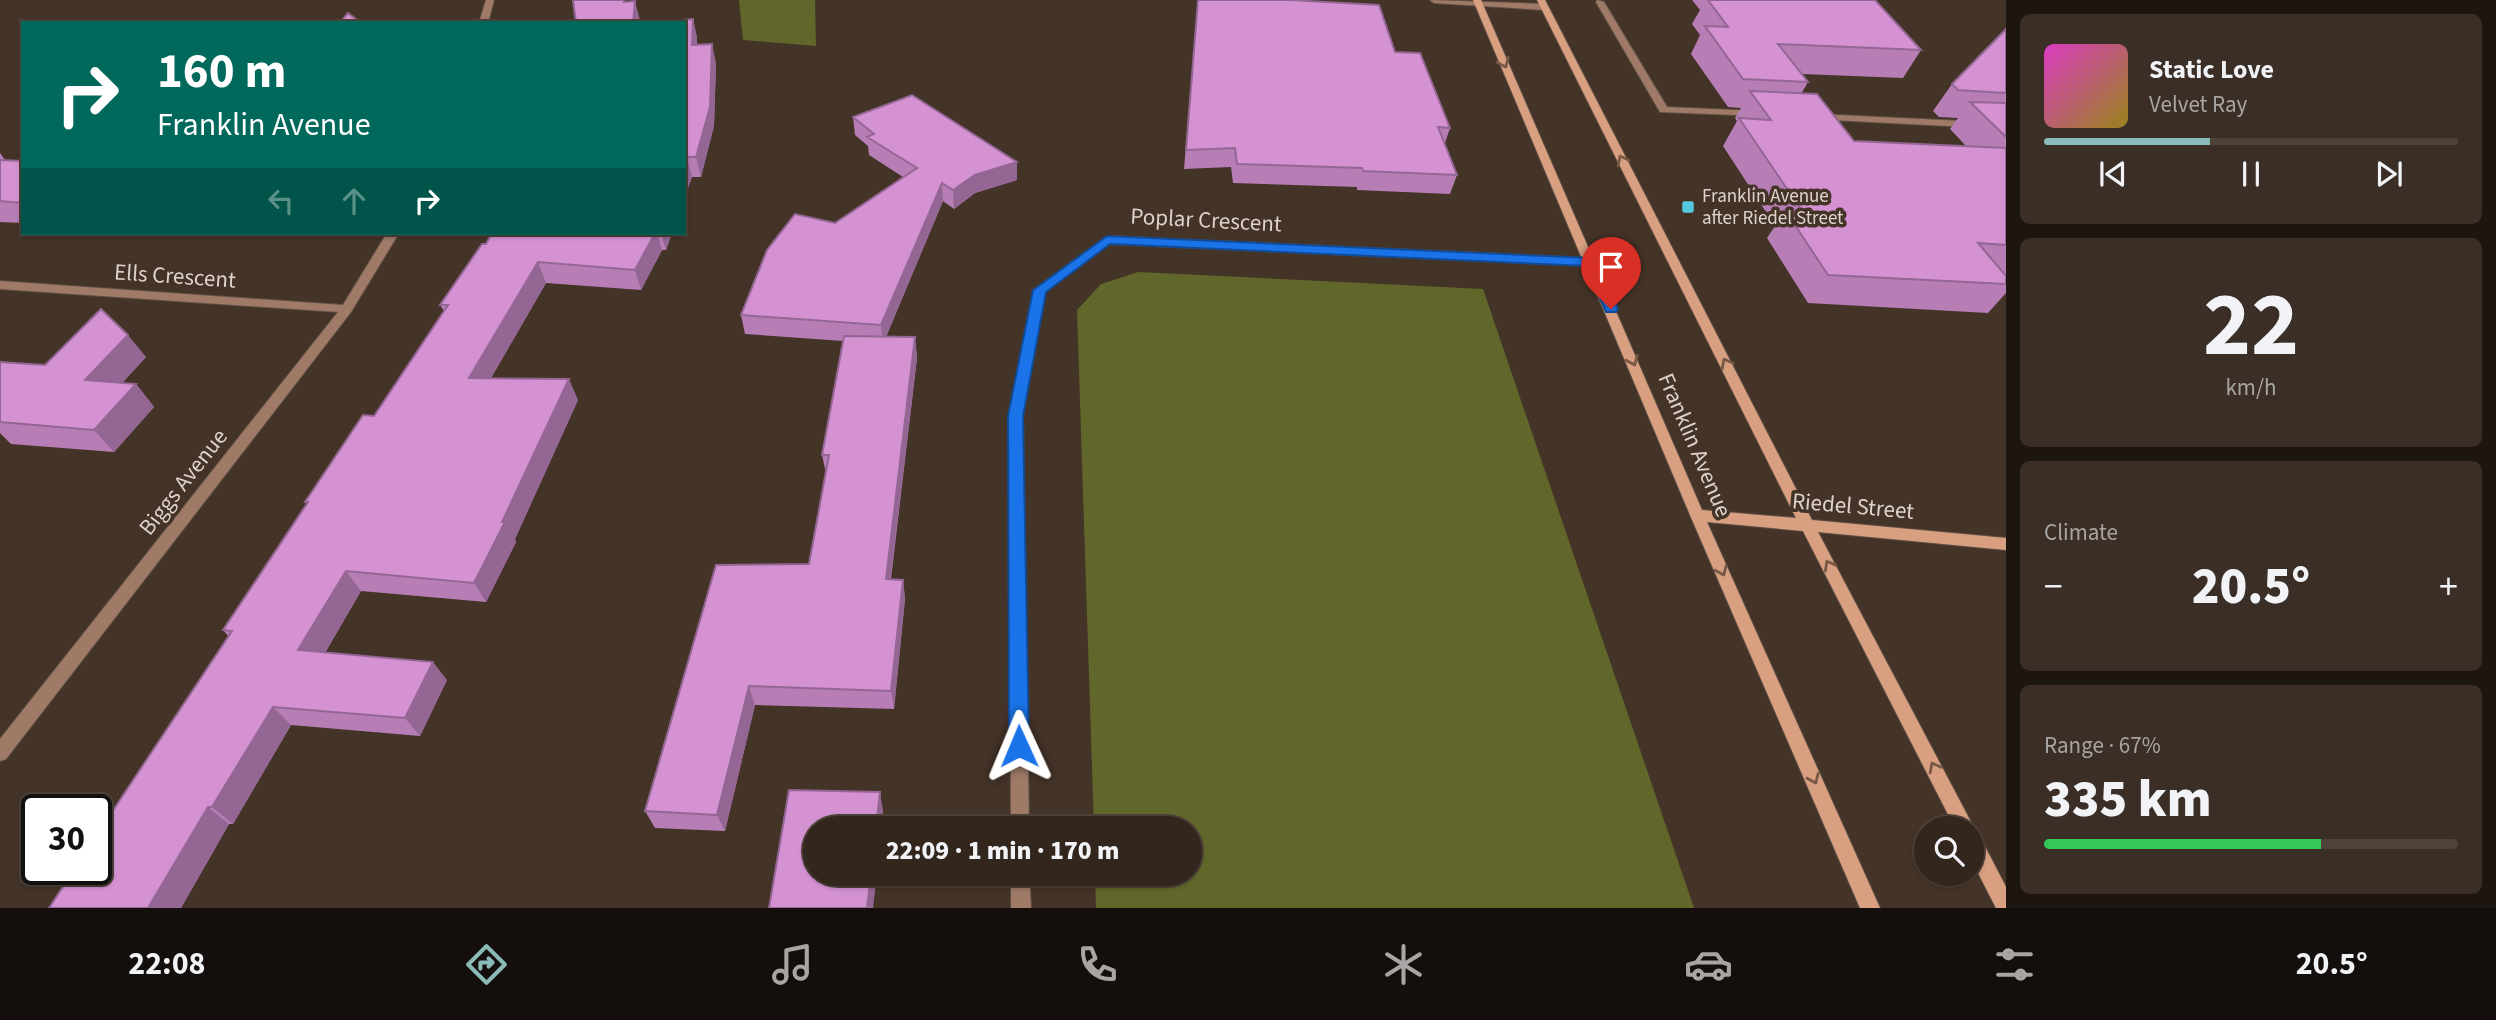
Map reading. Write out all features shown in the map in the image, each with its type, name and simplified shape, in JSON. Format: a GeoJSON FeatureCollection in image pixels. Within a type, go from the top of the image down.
{"type":"FeatureCollection","features":[{"type":"Feature","properties":{"kind":"main road","name":"Franklin Avenue"},"geometry":{"type":"LineString","coordinates":[[1477,1],[1870,908]]}},
{"type":"Feature","properties":{"kind":"main road"},"geometry":{"type":"LineString","coordinates":[[1543,3],[1807,525],[1959,816]]}},
{"type":"Feature","properties":{"kind":"main road","name":"Riedel Street"},"geometry":{"type":"LineString","coordinates":[[1697,514],[2006,544]]}},
{"type":"Feature","properties":{"kind":"main road"},"geometry":{"type":"LineString","coordinates":[[1984,864],[2006,907]]}},
{"type":"Feature","properties":{"kind":"street"},"geometry":{"type":"LineString","coordinates":[[484,21],[490,0]]}},
{"type":"Feature","properties":{"kind":"street"},"geometry":{"type":"LineString","coordinates":[[1434,0],[1543,3]]}},
{"type":"Feature","properties":{"kind":"street"},"geometry":{"type":"LineString","coordinates":[[1600,2],[1664,110],[1773,115]]}},
{"type":"Feature","properties":{"kind":"street"},"geometry":{"type":"LineString","coordinates":[[1801,116],[2006,125]]}},
{"type":"Feature","properties":{"kind":"street","name":"Biggs Avenue"},"geometry":{"type":"LineString","coordinates":[[0,753],[347,309],[392,235]]}},
{"type":"Feature","properties":{"kind":"street","name":"Poplar Crescent"},"geometry":{"type":"LineString","coordinates":[[1020,816],[1016,416],[1040,290],[1107,240],[1591,262]]}},
{"type":"Feature","properties":{"kind":"street","name":"Ells Crescent"},"geometry":{"type":"LineString","coordinates":[[0,285],[347,309]]}},
{"type":"Feature","properties":{"kind":"street"},"geometry":{"type":"LineString","coordinates":[[1020,886],[1021,908]]}},
{"type":"Feature","properties":{"kind":"green space"},"geometry":{"type":"Polygon","coordinates":[[[739,0],[815,0],[816,46],[743,40],[739,0]]]}},
{"type":"Feature","properties":{"kind":"green space"},"geometry":{"type":"Polygon","coordinates":[[[1138,272],[1483,289],[1694,908],[1096,908],[1095,886],[1202,886],[1202,816],[1094,816],[1077,310],[1101,284],[1138,272]]]}},
{"type":"Feature","properties":{"kind":"building"},"geometry":{"type":"Polygon","coordinates":[[[573,0],[635,1],[633,21],[576,21],[573,0]]]}},
{"type":"Feature","properties":{"kind":"building"},"geometry":{"type":"Polygon","coordinates":[[[1198,0],[1291,0],[1379,5],[1395,52],[1420,53],[1450,128],[1438,127],[1457,175],[1363,171],[1362,168],[1237,164],[1235,148],[1186,150],[1198,0]]]}},
{"type":"Feature","properties":{"kind":"building"},"geometry":{"type":"Polygon","coordinates":[[[1708,0],[1875,0],[1921,50],[1778,44],[1808,82],[1743,79],[1705,26],[1728,27],[1708,0]]]}},
{"type":"Feature","properties":{"kind":"building"},"geometry":{"type":"Polygon","coordinates":[[[348,13],[358,21],[342,21],[348,13]]]}},
{"type":"Feature","properties":{"kind":"building"},"geometry":{"type":"Polygon","coordinates":[[[693,19],[692,45],[712,44],[710,107],[696,157],[687,157],[686,160],[686,21],[668,21],[693,19]]]}},
{"type":"Feature","properties":{"kind":"building"},"geometry":{"type":"Polygon","coordinates":[[[2006,29],[2006,93],[1958,90],[1952,84],[2006,29]]]}},
{"type":"Feature","properties":{"kind":"building"},"geometry":{"type":"Polygon","coordinates":[[[1750,91],[1817,94],[1854,141],[2006,148],[2006,245],[1978,243],[2006,276],[2006,284],[1828,275],[1785,210],[1802,211],[1739,118],[1771,120],[1750,91]]]}},
{"type":"Feature","properties":{"kind":"building"},"geometry":{"type":"Polygon","coordinates":[[[912,95],[1017,162],[975,175],[953,190],[942,183],[881,325],[741,315],[767,250],[795,214],[835,223],[917,168],[867,137],[874,134],[853,117],[912,95]]]}},
{"type":"Feature","properties":{"kind":"building"},"geometry":{"type":"Polygon","coordinates":[[[1970,102],[2006,103],[2006,137],[1970,102]]]}},
{"type":"Feature","properties":{"kind":"building"},"geometry":{"type":"Polygon","coordinates":[[[0,160],[21,161],[21,203],[0,201],[0,160]]]}},
{"type":"Feature","properties":{"kind":"building"},"geometry":{"type":"Polygon","coordinates":[[[491,235],[654,235],[635,270],[538,262],[469,378],[569,379],[502,522],[505,522],[474,583],[346,571],[298,650],[433,662],[405,718],[273,707],[212,807],[208,807],[148,908],[49,908],[64,885],[112,885],[112,812],[232,631],[223,630],[308,502],[305,502],[363,415],[374,416],[448,305],[440,305],[482,244],[486,244],[491,235]]]}},
{"type":"Feature","properties":{"kind":"building"},"geometry":{"type":"Polygon","coordinates":[[[101,309],[128,335],[85,380],[136,384],[94,430],[0,422],[0,362],[45,365],[101,309]]]}},
{"type":"Feature","properties":{"kind":"building"},"geometry":{"type":"Polygon","coordinates":[[[844,336],[915,337],[886,579],[903,580],[891,691],[749,686],[717,815],[645,811],[716,565],[809,564],[829,455],[822,455],[844,336]]]}},
{"type":"Feature","properties":{"kind":"building"},"geometry":{"type":"Polygon","coordinates":[[[789,790],[880,792],[877,816],[803,816],[803,886],[870,886],[867,908],[769,908],[789,790]]]}},
{"type":"Feature","properties":{"kind":"place","name":"Franklin Avenue after Riedel Street"},"geometry":{"type":"Point","coordinates":[1688,207]}},
{"type":"Feature","properties":{"kind":"route"},"geometry":{"type":"LineString","coordinates":[[1019,746],[1016,416],[1040,290],[1107,240],[1591,262],[1611,309]]}}]}
